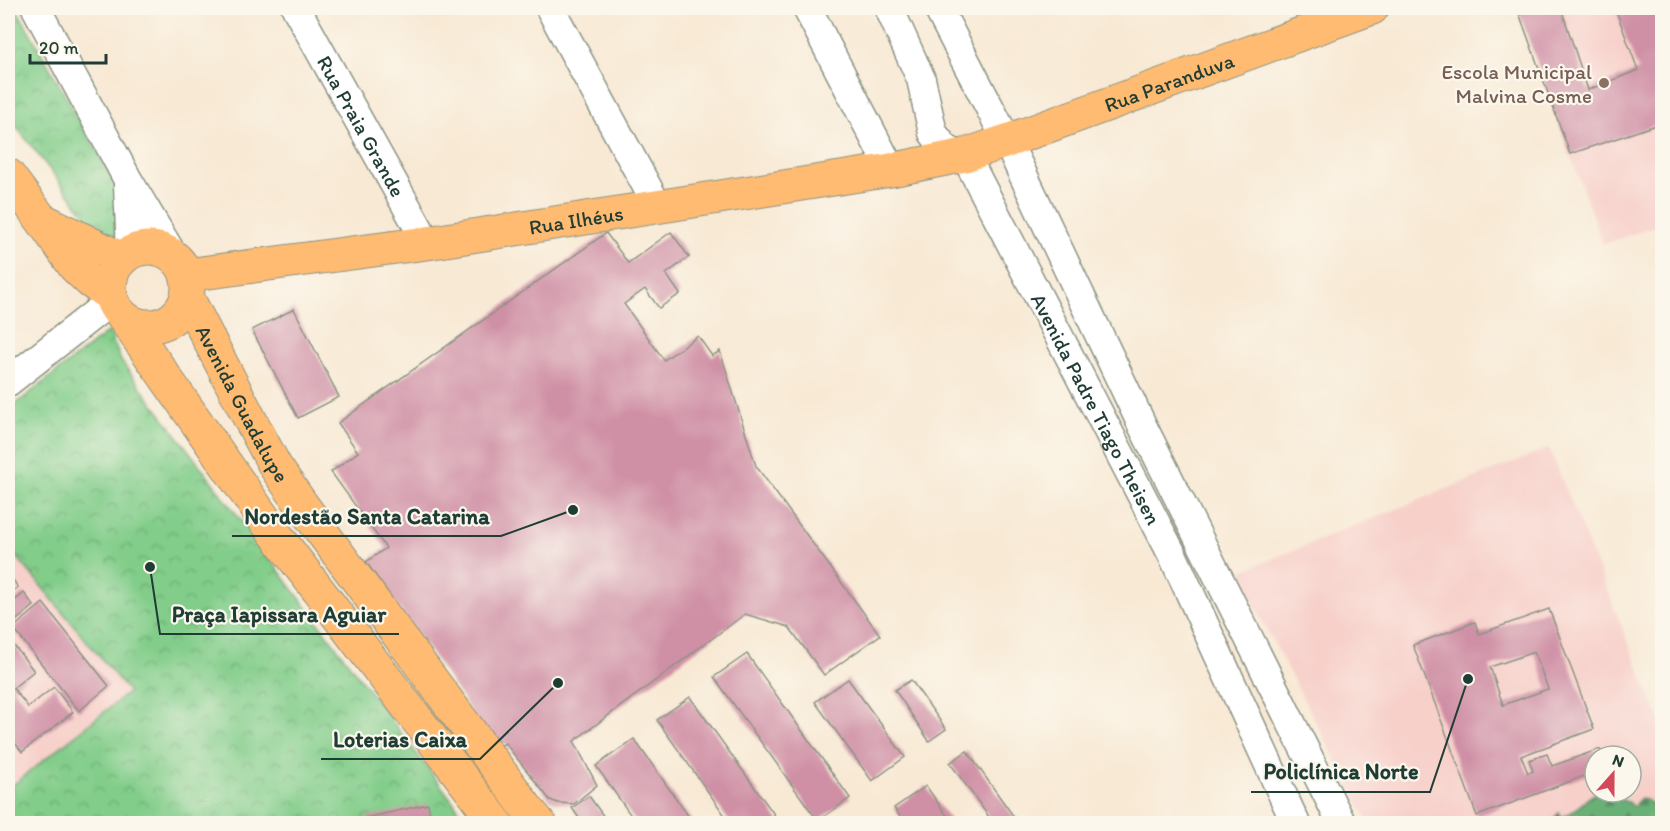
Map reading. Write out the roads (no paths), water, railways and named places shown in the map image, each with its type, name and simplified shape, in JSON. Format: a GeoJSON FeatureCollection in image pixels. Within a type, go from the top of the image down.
{"type":"FeatureCollection","features":[{"type":"Feature","properties":{"kind":"main road","name":"Rua Paranduva"},"geometry":{"type":"LineString","coordinates":[[965,155],[1372,8]]}},
{"type":"Feature","properties":{"kind":"main road","name":"Rua Ilhéus"},"geometry":{"type":"LineString","coordinates":[[183,277],[427,243],[658,207],[891,170],[965,155]]}},
{"type":"Feature","properties":{"kind":"main road","name":"Avenida Guadalupe"},"geometry":{"type":"LineString","coordinates":[[8,175],[75,267],[115,304],[267,523],[497,824]]}},
{"type":"Feature","properties":{"kind":"main road","name":"Avenida Guadalupe"},"geometry":{"type":"LineString","coordinates":[[41,219],[127,255]]}},
{"type":"Feature","properties":{"kind":"main road"},"geometry":{"type":"LineString","coordinates":[[153,248],[164,251],[183,277],[183,308],[167,323],[145,327],[134,324],[115,304],[111,278],[115,267],[127,255],[142,249],[153,248]]}},
{"type":"Feature","properties":{"kind":"main road","name":"Avenida Guadalupe"},"geometry":{"type":"LineString","coordinates":[[183,277],[253,425],[282,476],[533,815]]}},
{"type":"Feature","properties":{"kind":"main road"},"geometry":{"type":"LineString","coordinates":[[430,736],[453,749],[502,812],[508,815],[533,815]]}},
{"type":"Feature","properties":{"kind":"street"},"geometry":{"type":"LineString","coordinates":[[36,8],[183,277]]}},
{"type":"Feature","properties":{"kind":"street","name":"Rua Praia Grande"},"geometry":{"type":"LineString","coordinates":[[296,8],[427,243]]}},
{"type":"Feature","properties":{"kind":"street"},"geometry":{"type":"LineString","coordinates":[[550,8],[658,207]]}},
{"type":"Feature","properties":{"kind":"street"},"geometry":{"type":"LineString","coordinates":[[807,8],[891,170]]}},
{"type":"Feature","properties":{"kind":"street"},"geometry":{"type":"LineString","coordinates":[[889,8],[925,92],[933,134],[945,148],[955,154],[965,155]]}},
{"type":"Feature","properties":{"kind":"street","name":"Avenida Padre Tiago Theisen"},"geometry":{"type":"LineString","coordinates":[[938,8],[1007,141],[1143,427],[1342,824]]}},
{"type":"Feature","properties":{"kind":"street","name":"Avenida Padre Tiago Theisen"},"geometry":{"type":"LineString","coordinates":[[965,155],[1173,556],[1296,824]]}},
{"type":"Feature","properties":{"kind":"street"},"geometry":{"type":"LineString","coordinates":[[127,255],[128,180]]}},
{"type":"Feature","properties":{"kind":"street"},"geometry":{"type":"LineString","coordinates":[[8,382],[115,304]]}},
{"type":"Feature","properties":{"kind":"place","name":"Escola Municipal Malvina Cosme"},"geometry":{"type":"Point","coordinates":[1604,83]}},
{"type":"Feature","properties":{"kind":"place","name":"Nordestão Santa Catarina"},"geometry":{"type":"Point","coordinates":[573,510]}},
{"type":"Feature","properties":{"kind":"place","name":"Praça Iapissara Aguiar"},"geometry":{"type":"Point","coordinates":[150,567]}},
{"type":"Feature","properties":{"kind":"place","name":"Policlínica Norte"},"geometry":{"type":"Point","coordinates":[1468,679]}},
{"type":"Feature","properties":{"kind":"place","name":"Loterias Caixa"},"geometry":{"type":"Point","coordinates":[558,683]}}]}
